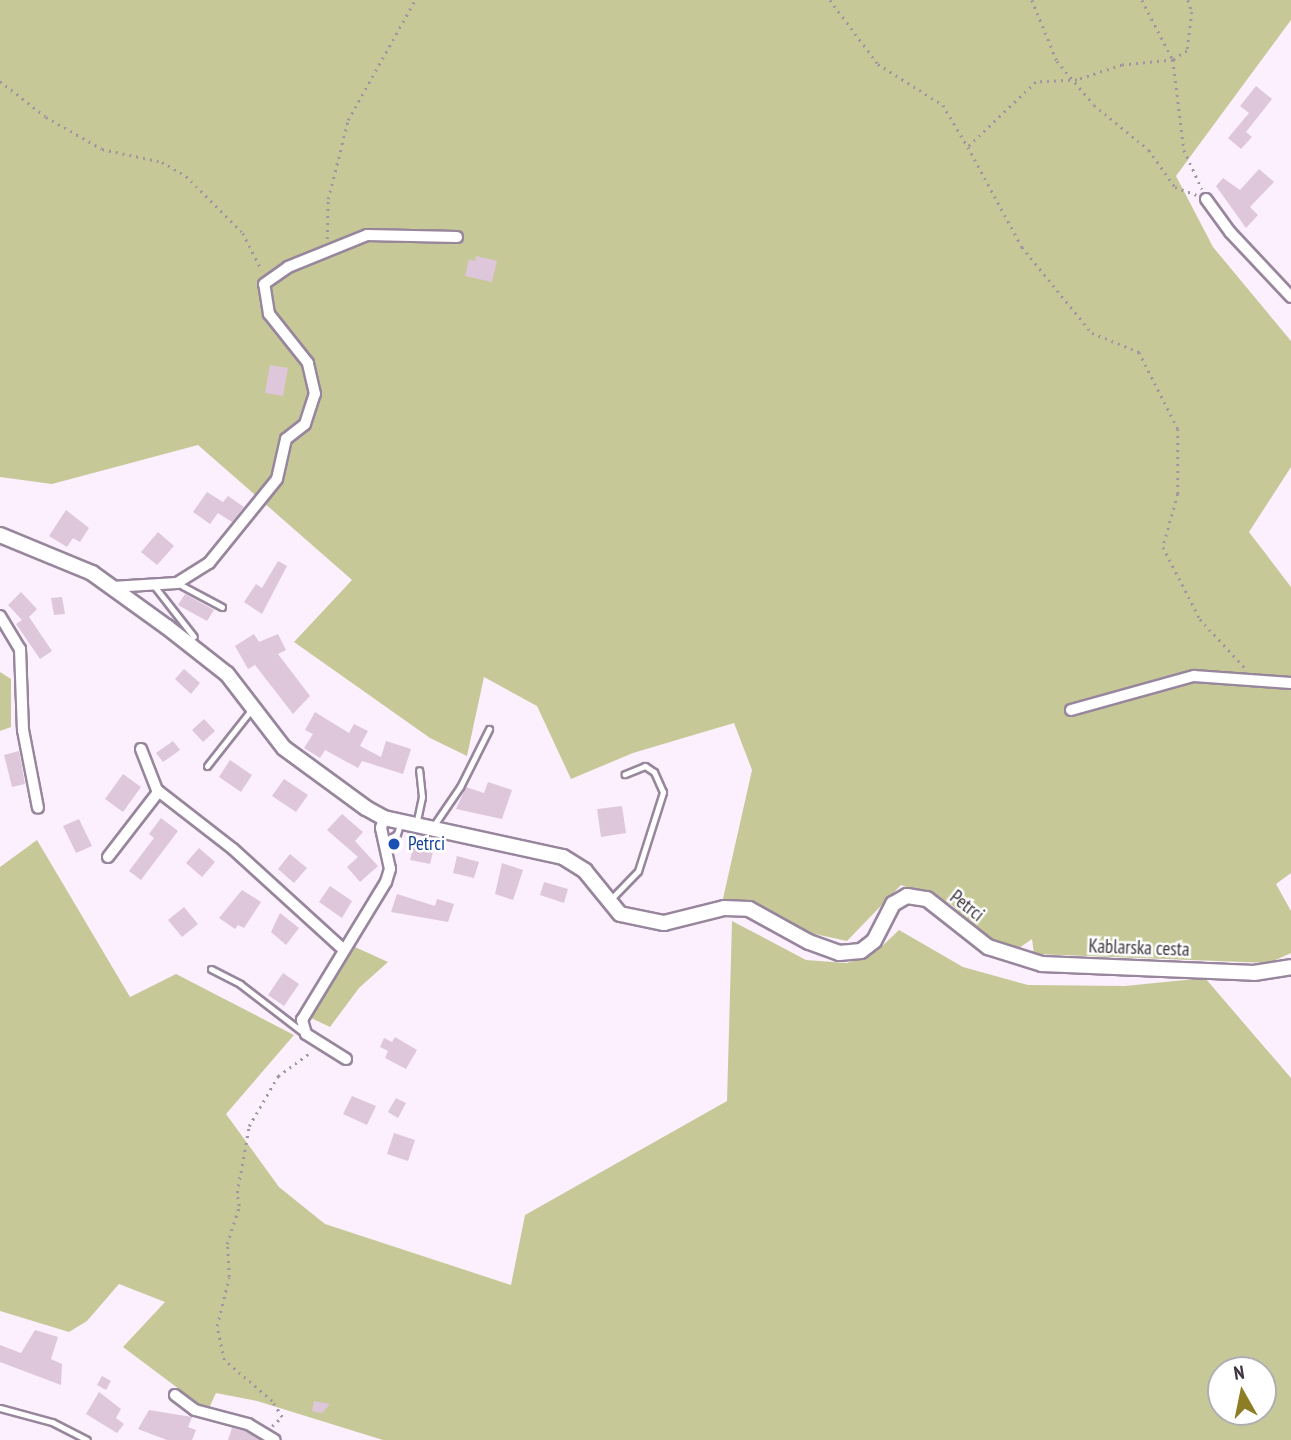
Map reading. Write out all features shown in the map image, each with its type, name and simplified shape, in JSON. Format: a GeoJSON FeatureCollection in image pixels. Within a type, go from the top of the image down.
{"type":"FeatureCollection","features":[{"type":"Feature","properties":{"kind":"street"},"geometry":{"type":"LineString","coordinates":[[1206,199],[1230,232],[1291,297]]}},
{"type":"Feature","properties":{"kind":"street"},"geometry":{"type":"LineString","coordinates":[[112,587],[119,583],[155,587],[177,583],[209,563],[270,489],[286,439],[305,424],[315,394],[308,363],[269,313],[264,285],[288,267],[367,235],[457,237]]}},
{"type":"Feature","properties":{"kind":"street","name":"Petrci"},"geometry":{"type":"LineString","coordinates":[[0,535],[75,564],[112,587],[227,674],[251,710],[307,768],[384,818],[563,857],[585,871],[620,914],[664,923],[724,908],[749,909],[808,942],[839,953],[861,951],[874,941],[893,904],[907,896],[927,899],[988,947]]}},
{"type":"Feature","properties":{"kind":"street"},"geometry":{"type":"LineString","coordinates":[[0,616],[20,649],[23,730],[38,808]]}},
{"type":"Feature","properties":{"kind":"street"},"geometry":{"type":"LineString","coordinates":[[1071,710],[1172,680],[1256,677],[1291,683]]}},
{"type":"Feature","properties":{"kind":"street"},"geometry":{"type":"LineString","coordinates":[[141,749],[159,791],[233,849],[344,950]]}},
{"type":"Feature","properties":{"kind":"street"},"geometry":{"type":"LineString","coordinates":[[108,858],[159,791]]}},
{"type":"Feature","properties":{"kind":"street"},"geometry":{"type":"LineString","coordinates":[[346,1059],[306,1034],[302,1020],[307,1007],[386,882],[390,869],[381,828],[384,818]]}},
{"type":"Feature","properties":{"kind":"street","name":"Kablarska cesta"},"geometry":{"type":"LineString","coordinates":[[988,947],[1042,964],[1254,973],[1291,967]]}},
{"type":"Feature","properties":{"kind":"street"},"geometry":{"type":"LineString","coordinates":[[175,1395],[195,1410],[248,1424],[271,1438]]}},
{"type":"Feature","properties":{"kind":"lane"},"geometry":{"type":"LineString","coordinates":[[177,583],[222,607]]}},
{"type":"Feature","properties":{"kind":"lane"},"geometry":{"type":"LineString","coordinates":[[155,587],[194,637]]}},
{"type":"Feature","properties":{"kind":"lane"},"geometry":{"type":"LineString","coordinates":[[207,766],[251,710]]}},
{"type":"Feature","properties":{"kind":"lane"},"geometry":{"type":"LineString","coordinates":[[432,828],[460,787],[489,729]]}},
{"type":"Feature","properties":{"kind":"lane"},"geometry":{"type":"LineString","coordinates":[[609,901],[638,871],[663,792],[654,772],[645,766],[625,774]]}},
{"type":"Feature","properties":{"kind":"lane"},"geometry":{"type":"LineString","coordinates":[[416,824],[422,797],[419,770]]}},
{"type":"Feature","properties":{"kind":"lane"},"geometry":{"type":"LineString","coordinates":[[385,842],[397,834],[401,821]]}},
{"type":"Feature","properties":{"kind":"lane"},"geometry":{"type":"LineString","coordinates":[[211,969],[240,984],[306,1034]]}},
{"type":"Feature","properties":{"kind":"lane"},"geometry":{"type":"LineString","coordinates":[[0,1408],[52,1423],[88,1440]]}},
{"type":"Feature","properties":{"kind":"path"},"geometry":{"type":"LineString","coordinates":[[327,250],[328,199],[348,120],[415,0]]}},
{"type":"Feature","properties":{"kind":"path"},"geometry":{"type":"LineString","coordinates":[[830,0],[878,64],[943,105],[1022,247],[1083,322],[1092,332],[1139,352],[1178,429],[1178,494],[1163,547],[1200,619],[1229,656],[1256,677]]}},
{"type":"Feature","properties":{"kind":"path"},"geometry":{"type":"LineString","coordinates":[[1032,0],[1057,61],[1077,80],[1094,105],[1149,150],[1175,187],[1206,199]]}},
{"type":"Feature","properties":{"kind":"path"},"geometry":{"type":"LineString","coordinates":[[1142,0],[1173,60],[1184,150],[1206,199]]}},
{"type":"Feature","properties":{"kind":"path"},"geometry":{"type":"LineString","coordinates":[[968,147],[1036,82],[1077,80],[1122,65],[1173,60],[1186,51],[1192,12],[1188,0]]}},
{"type":"Feature","properties":{"kind":"path"},"geometry":{"type":"LineString","coordinates":[[0,81],[46,117],[102,149],[162,162],[186,176],[243,233],[261,261],[264,285]]}},
{"type":"Feature","properties":{"kind":"path"},"geometry":{"type":"LineString","coordinates":[[271,1438],[276,1418],[282,1417],[272,1401],[225,1360],[217,1326],[229,1277],[227,1244],[240,1206],[237,1193],[249,1126],[278,1076],[309,1054]]}},
{"type":"Feature","properties":{"kind":"green space"},"geometry":{"type":"Polygon","coordinates":[[[0,0],[1291,0],[1291,20],[1176,176],[1213,247],[1291,341],[1291,467],[1249,532],[1291,587],[1291,873],[1276,884],[1291,911],[1291,953],[1269,963],[1034,954],[1032,939],[1015,951],[980,933],[952,905],[901,885],[847,941],[801,931],[753,902],[722,903],[752,770],[734,723],[633,753],[571,779],[537,706],[484,677],[467,756],[430,738],[294,642],[352,580],[198,445],[52,484],[0,477],[0,0]]]}},
{"type":"Feature","properties":{"kind":"green space"},"geometry":{"type":"Polygon","coordinates":[[[0,672],[11,679],[11,727],[0,731],[0,672]]]}},
{"type":"Feature","properties":{"kind":"green space"},"geometry":{"type":"Polygon","coordinates":[[[37,840],[130,997],[176,974],[294,1035],[226,1114],[279,1187],[325,1224],[511,1285],[525,1215],[727,1101],[732,921],[806,960],[847,963],[877,951],[899,930],[963,967],[1028,985],[1125,986],[1205,978],[1291,1078],[1291,1440],[383,1440],[257,1401],[216,1393],[209,1408],[203,1407],[123,1347],[165,1302],[119,1284],[87,1321],[69,1332],[0,1311],[0,867],[37,840]]]}},
{"type":"Feature","properties":{"kind":"green space"},"geometry":{"type":"Polygon","coordinates":[[[355,947],[388,962],[359,988],[330,1027],[311,1018],[355,947]]]}},
{"type":"Feature","properties":{"kind":"building"},"geometry":{"type":"Polygon","coordinates":[[[1256,86],[1272,99],[1246,132],[1252,137],[1241,149],[1228,138],[1249,113],[1240,106],[1256,86]]]}},
{"type":"Feature","properties":{"kind":"building"},"geometry":{"type":"Polygon","coordinates":[[[1259,169],[1274,182],[1250,207],[1258,215],[1246,228],[1216,186],[1223,178],[1240,190],[1259,169]]]}},
{"type":"Feature","properties":{"kind":"building"},"geometry":{"type":"Polygon","coordinates":[[[476,256],[497,261],[492,282],[465,276],[469,259],[475,261],[476,256]]]}},
{"type":"Feature","properties":{"kind":"building"},"geometry":{"type":"Polygon","coordinates":[[[270,365],[288,368],[283,396],[265,393],[270,365]]]}},
{"type":"Feature","properties":{"kind":"building"},"geometry":{"type":"Polygon","coordinates":[[[207,492],[223,502],[228,496],[244,507],[232,522],[218,513],[210,524],[193,512],[207,492]]]}},
{"type":"Feature","properties":{"kind":"building"},"geometry":{"type":"Polygon","coordinates":[[[66,510],[89,528],[80,542],[73,538],[67,547],[49,536],[66,510]]]}},
{"type":"Feature","properties":{"kind":"building"},"geometry":{"type":"Polygon","coordinates":[[[158,532],[174,546],[157,565],[141,552],[158,532]]]}},
{"type":"Feature","properties":{"kind":"building"},"geometry":{"type":"Polygon","coordinates":[[[278,561],[287,566],[262,614],[244,602],[256,584],[262,588],[278,561]]]}},
{"type":"Feature","properties":{"kind":"building"},"geometry":{"type":"Polygon","coordinates":[[[21,592],[37,609],[29,617],[52,651],[40,659],[16,624],[22,620],[8,605],[21,592]]]}},
{"type":"Feature","properties":{"kind":"building"},"geometry":{"type":"Polygon","coordinates":[[[185,594],[214,610],[207,621],[178,605],[185,594]]]}},
{"type":"Feature","properties":{"kind":"building"},"geometry":{"type":"Polygon","coordinates":[[[62,597],[65,614],[54,615],[51,598],[62,597]]]}},
{"type":"Feature","properties":{"kind":"building"},"geometry":{"type":"Polygon","coordinates":[[[254,634],[259,642],[278,634],[286,650],[278,654],[310,696],[293,714],[255,665],[248,669],[235,646],[254,634]]]}},
{"type":"Feature","properties":{"kind":"building"},"geometry":{"type":"Polygon","coordinates":[[[184,669],[200,683],[191,694],[175,679],[184,669]]]}},
{"type":"Feature","properties":{"kind":"building"},"geometry":{"type":"Polygon","coordinates":[[[315,712],[349,733],[354,724],[368,731],[360,746],[381,757],[386,741],[411,749],[403,774],[362,761],[358,768],[325,750],[320,758],[304,748],[313,734],[305,730],[315,712]]]}},
{"type":"Feature","properties":{"kind":"building"},"geometry":{"type":"Polygon","coordinates":[[[204,719],[215,731],[203,742],[192,730],[204,719]]]}},
{"type":"Feature","properties":{"kind":"building"},"geometry":{"type":"Polygon","coordinates":[[[173,741],[180,750],[163,762],[156,753],[173,741]]]}},
{"type":"Feature","properties":{"kind":"building"},"geometry":{"type":"Polygon","coordinates":[[[19,751],[25,784],[12,787],[4,755],[19,751]]]}},
{"type":"Feature","properties":{"kind":"building"},"geometry":{"type":"Polygon","coordinates":[[[230,760],[252,775],[241,792],[219,777],[230,760]]]}},
{"type":"Feature","properties":{"kind":"building"},"geometry":{"type":"Polygon","coordinates":[[[123,774],[141,787],[123,812],[105,799],[123,774]]]}},
{"type":"Feature","properties":{"kind":"building"},"geometry":{"type":"Polygon","coordinates":[[[284,779],[308,795],[296,812],[272,796],[284,779]]]}},
{"type":"Feature","properties":{"kind":"building"},"geometry":{"type":"Polygon","coordinates":[[[488,782],[512,790],[502,819],[456,809],[466,787],[484,793],[488,782]]]}},
{"type":"Feature","properties":{"kind":"building"},"geometry":{"type":"Polygon","coordinates":[[[622,806],[626,833],[601,837],[597,809],[622,806]]]}},
{"type":"Feature","properties":{"kind":"building"},"geometry":{"type":"Polygon","coordinates":[[[342,814],[363,832],[355,841],[378,866],[360,882],[347,867],[358,857],[327,830],[342,814]]]}},
{"type":"Feature","properties":{"kind":"building"},"geometry":{"type":"Polygon","coordinates":[[[161,818],[178,831],[141,880],[129,871],[154,838],[149,834],[161,818]]]}},
{"type":"Feature","properties":{"kind":"building"},"geometry":{"type":"Polygon","coordinates":[[[79,819],[92,846],[76,853],[63,826],[79,819]]]}},
{"type":"Feature","properties":{"kind":"building"},"geometry":{"type":"Polygon","coordinates":[[[414,844],[434,848],[430,864],[410,860],[414,844]]]}},
{"type":"Feature","properties":{"kind":"building"},"geometry":{"type":"Polygon","coordinates":[[[199,848],[215,862],[202,877],[186,863],[199,848]]]}},
{"type":"Feature","properties":{"kind":"building"},"geometry":{"type":"Polygon","coordinates":[[[290,854],[307,868],[294,883],[278,869],[290,854]]]}},
{"type":"Feature","properties":{"kind":"building"},"geometry":{"type":"Polygon","coordinates":[[[457,856],[479,862],[474,878],[453,873],[457,856]]]}},
{"type":"Feature","properties":{"kind":"building"},"geometry":{"type":"Polygon","coordinates":[[[502,863],[523,870],[513,900],[495,894],[502,863]]]}},
{"type":"Feature","properties":{"kind":"building"},"geometry":{"type":"Polygon","coordinates":[[[544,882],[568,889],[564,903],[540,895],[544,882]]]}},
{"type":"Feature","properties":{"kind":"building"},"geometry":{"type":"Polygon","coordinates":[[[330,886],[352,901],[342,918],[319,902],[330,886]]]}},
{"type":"Feature","properties":{"kind":"building"},"geometry":{"type":"Polygon","coordinates":[[[242,890],[261,902],[244,928],[238,925],[235,929],[219,918],[242,890]]]}},
{"type":"Feature","properties":{"kind":"building"},"geometry":{"type":"Polygon","coordinates":[[[397,894],[435,906],[437,899],[454,904],[448,922],[391,912],[397,894]]]}},
{"type":"Feature","properties":{"kind":"building"},"geometry":{"type":"Polygon","coordinates":[[[184,907],[198,924],[182,937],[168,920],[184,907]]]}},
{"type":"Feature","properties":{"kind":"building"},"geometry":{"type":"Polygon","coordinates":[[[280,913],[299,928],[286,945],[271,932],[280,913]]]}},
{"type":"Feature","properties":{"kind":"building"},"geometry":{"type":"Polygon","coordinates":[[[283,973],[299,984],[284,1006],[268,995],[283,973]]]}},
{"type":"Feature","properties":{"kind":"building"},"geometry":{"type":"Polygon","coordinates":[[[395,1037],[417,1050],[406,1069],[385,1058],[388,1051],[380,1047],[384,1038],[392,1042],[395,1037]]]}},
{"type":"Feature","properties":{"kind":"building"},"geometry":{"type":"Polygon","coordinates":[[[352,1096],[376,1106],[367,1125],[343,1114],[352,1096]]]}},
{"type":"Feature","properties":{"kind":"building"},"geometry":{"type":"Polygon","coordinates":[[[396,1098],[406,1103],[398,1118],[388,1112],[396,1098]]]}},
{"type":"Feature","properties":{"kind":"building"},"geometry":{"type":"Polygon","coordinates":[[[394,1133],[415,1140],[408,1161],[387,1154],[394,1133]]]}},
{"type":"Feature","properties":{"kind":"building"},"geometry":{"type":"Polygon","coordinates":[[[35,1330],[58,1337],[51,1359],[62,1364],[61,1385],[0,1362],[0,1345],[21,1353],[35,1330]]]}},
{"type":"Feature","properties":{"kind":"building"},"geometry":{"type":"Polygon","coordinates":[[[102,1376],[111,1381],[106,1390],[97,1385],[102,1376]]]}},
{"type":"Feature","properties":{"kind":"building"},"geometry":{"type":"Polygon","coordinates":[[[99,1392],[121,1409],[116,1418],[124,1424],[117,1433],[86,1414],[99,1392]]]}},
{"type":"Feature","properties":{"kind":"building"},"geometry":{"type":"Polygon","coordinates":[[[314,1401],[330,1404],[322,1413],[312,1411],[314,1401]]]}},
{"type":"Feature","properties":{"kind":"building"},"geometry":{"type":"Polygon","coordinates":[[[149,1410],[192,1417],[188,1427],[196,1430],[192,1440],[167,1440],[138,1429],[149,1410]]]}},
{"type":"Feature","properties":{"kind":"building"},"geometry":{"type":"Polygon","coordinates":[[[232,1428],[245,1431],[260,1440],[228,1440],[232,1428]]]}},
{"type":"Feature","properties":{"kind":"place","name":"Petrci"},"geometry":{"type":"Point","coordinates":[394,844]}}]}
